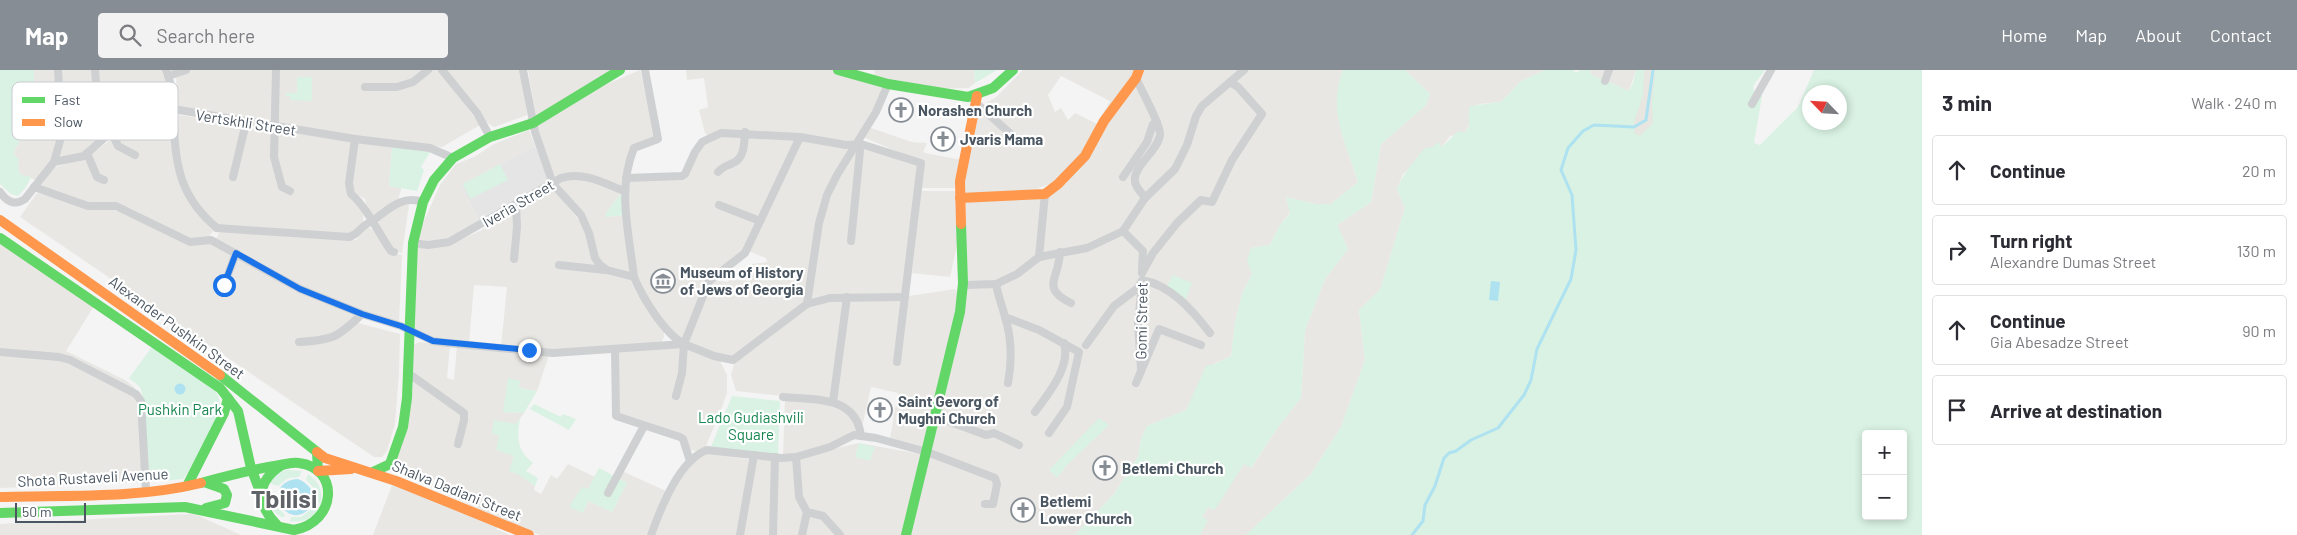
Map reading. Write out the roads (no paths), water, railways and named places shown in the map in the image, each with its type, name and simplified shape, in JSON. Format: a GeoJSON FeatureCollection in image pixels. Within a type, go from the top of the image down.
{"type":"FeatureCollection","features":[{"type":"Feature","properties":{"kind":"main road"},"geometry":{"type":"LineString","coordinates":[[373,472],[390,464],[403,427],[408,373],[413,243],[423,202],[434,180],[453,158],[490,137],[533,123],[620,70]]}},
{"type":"Feature","properties":{"kind":"main road"},"geometry":{"type":"LineString","coordinates":[[838,70],[888,84],[976,99],[1000,85],[1013,70]]}},
{"type":"Feature","properties":{"kind":"main road"},"geometry":{"type":"LineString","coordinates":[[960,198],[1044,194],[1058,184],[1085,156],[1110,113],[1138,74]]}},
{"type":"Feature","properties":{"kind":"main road"},"geometry":{"type":"LineString","coordinates":[[906,535],[960,312],[963,283],[960,198],[963,165],[976,99]]}},
{"type":"Feature","properties":{"kind":"main road","name":"Alexander Pushkin Street"},"geometry":{"type":"LineString","coordinates":[[0,220],[201,360],[325,458],[354,468]]}},
{"type":"Feature","properties":{"kind":"main road","name":"Alexander Pushkin Street"},"geometry":{"type":"LineString","coordinates":[[0,238],[208,378],[238,411],[251,468],[261,494]]}},
{"type":"Feature","properties":{"kind":"main road"},"geometry":{"type":"LineString","coordinates":[[188,486],[224,412],[228,398]]}},
{"type":"Feature","properties":{"kind":"main road"},"geometry":{"type":"LineString","coordinates":[[317,452],[318,472]]}},
{"type":"Feature","properties":{"kind":"main road"},"geometry":{"type":"LineString","coordinates":[[300,462],[318,472],[326,485],[328,493],[326,509],[322,516],[309,526],[298,532],[278,525],[265,512],[261,494],[266,479],[276,468],[283,464],[300,462]]}},
{"type":"Feature","properties":{"kind":"main road","name":"Shota Rustaveli Avenue"},"geometry":{"type":"LineString","coordinates":[[0,497],[146,491],[188,486],[251,468],[283,464]]}},
{"type":"Feature","properties":{"kind":"main road"},"geometry":{"type":"LineString","coordinates":[[318,472],[354,468]]}},
{"type":"Feature","properties":{"kind":"main road","name":"Shalva Dadiani Street"},"geometry":{"type":"LineString","coordinates":[[354,468],[373,472],[529,535]]}},
{"type":"Feature","properties":{"kind":"main road"},"geometry":{"type":"LineString","coordinates":[[203,509],[221,504],[227,499],[224,489],[206,482]]}},
{"type":"Feature","properties":{"kind":"main road","name":"Shota Rustaveli Avenue"},"geometry":{"type":"LineString","coordinates":[[0,513],[185,507],[278,525]]}},
{"type":"Feature","properties":{"kind":"street"},"geometry":{"type":"LineString","coordinates":[[167,73],[186,70]]}},
{"type":"Feature","properties":{"kind":"street"},"geometry":{"type":"LineString","coordinates":[[276,70],[274,157],[282,187],[290,191]]}},
{"type":"Feature","properties":{"kind":"street"},"geometry":{"type":"LineString","coordinates":[[365,87],[397,87],[413,82],[428,70]]}},
{"type":"Feature","properties":{"kind":"street"},"geometry":{"type":"LineString","coordinates":[[442,70],[478,113],[490,137]]}},
{"type":"Feature","properties":{"kind":"street"},"geometry":{"type":"LineString","coordinates":[[523,70],[533,123],[553,184],[581,215],[589,233],[595,258],[608,270]]}},
{"type":"Feature","properties":{"kind":"street"},"geometry":{"type":"LineString","coordinates":[[645,70],[658,139],[634,148],[624,191],[634,277],[642,295],[669,333],[684,344],[714,356],[733,360],[807,304],[825,298],[904,297]]}},
{"type":"Feature","properties":{"kind":"street"},"geometry":{"type":"LineString","coordinates":[[963,283],[966,285],[996,284],[1017,274],[1039,257],[1087,248],[1123,230],[1146,198],[1165,181],[1175,168],[1188,145],[1196,116],[1202,106],[1244,70]]}},
{"type":"Feature","properties":{"kind":"street"},"geometry":{"type":"LineString","coordinates":[[1605,81],[1609,70]]}},
{"type":"Feature","properties":{"kind":"street"},"geometry":{"type":"LineString","coordinates":[[1752,104],[1771,70]]}},
{"type":"Feature","properties":{"kind":"street"},"geometry":{"type":"LineString","coordinates":[[1138,74],[1152,115],[1157,122],[1160,135],[1155,148],[1135,174],[1134,180],[1146,198]]}},
{"type":"Feature","properties":{"kind":"street","name":"Gomi Street"},"geometry":{"type":"LineString","coordinates":[[1142,277],[1149,258],[1177,223],[1201,200],[1212,202],[1232,160],[1262,114],[1238,87],[1230,82]]}},
{"type":"Feature","properties":{"kind":"street"},"geometry":{"type":"LineString","coordinates":[[807,304],[819,223],[827,195],[876,112],[888,84]]}},
{"type":"Feature","properties":{"kind":"street"},"geometry":{"type":"LineString","coordinates":[[976,99],[1014,137]]}},
{"type":"Feature","properties":{"kind":"street","name":"Vertskhli Street"},"geometry":{"type":"LineString","coordinates":[[178,111],[246,123],[430,148],[453,158]]}},
{"type":"Feature","properties":{"kind":"street"},"geometry":{"type":"LineString","coordinates":[[1123,177],[1147,142],[1153,124],[1157,122]]}},
{"type":"Feature","properties":{"kind":"street"},"geometry":{"type":"LineString","coordinates":[[233,177],[246,123]]}},
{"type":"Feature","properties":{"kind":"street"},"geometry":{"type":"LineString","coordinates":[[626,178],[682,176],[685,174],[702,142],[721,133],[745,132],[856,145],[861,144],[921,163],[897,362]]}},
{"type":"Feature","properties":{"kind":"street"},"geometry":{"type":"LineString","coordinates":[[718,172],[722,167],[738,160],[742,153],[745,132]]}},
{"type":"Feature","properties":{"kind":"street"},"geometry":{"type":"LineString","coordinates":[[676,396],[682,372],[684,344],[709,281],[745,253],[800,137]]}},
{"type":"Feature","properties":{"kind":"street"},"geometry":{"type":"LineString","coordinates":[[355,139],[349,182],[351,194],[361,202],[371,222],[391,251],[394,252]]}},
{"type":"Feature","properties":{"kind":"street"},"geometry":{"type":"LineString","coordinates":[[0,192],[7,200],[20,203],[54,162],[60,140]]}},
{"type":"Feature","properties":{"kind":"street","name":"Vertskhli Street"},"geometry":{"type":"LineString","coordinates":[[54,162],[84,156],[103,140]]}},
{"type":"Feature","properties":{"kind":"street"},"geometry":{"type":"LineString","coordinates":[[115,140],[118,146],[135,155]]}},
{"type":"Feature","properties":{"kind":"street"},"geometry":{"type":"LineString","coordinates":[[174,140],[182,185],[204,217],[217,228],[349,238],[356,236],[365,224],[371,222],[397,202],[415,199],[423,202]]}},
{"type":"Feature","properties":{"kind":"street"},"geometry":{"type":"LineString","coordinates":[[851,241],[860,151],[856,145]]}},
{"type":"Feature","properties":{"kind":"street"},"geometry":{"type":"LineString","coordinates":[[87,153],[96,177],[104,180]]}},
{"type":"Feature","properties":{"kind":"street","name":"Iveria Street"},"geometry":{"type":"LineString","coordinates":[[413,243],[428,245],[449,242],[561,178],[571,175],[585,176],[624,191]]}},
{"type":"Feature","properties":{"kind":"street"},"geometry":{"type":"LineString","coordinates":[[34,187],[88,206],[116,206],[190,242],[211,240],[300,289],[362,314],[409,330],[433,341],[553,352],[615,350],[684,344]]}},
{"type":"Feature","properties":{"kind":"street"},"geometry":{"type":"LineString","coordinates":[[1039,257],[1044,194]]}},
{"type":"Feature","properties":{"kind":"street"},"geometry":{"type":"LineString","coordinates":[[514,259],[517,227],[516,205]]}},
{"type":"Feature","properties":{"kind":"street"},"geometry":{"type":"LineString","coordinates":[[719,205],[760,221]]}},
{"type":"Feature","properties":{"kind":"street"},"geometry":{"type":"LineString","coordinates":[[211,240],[217,228]]}},
{"type":"Feature","properties":{"kind":"street","name":"Gomi Street"},"geometry":{"type":"LineString","coordinates":[[1123,230],[1142,251],[1138,324],[1139,376],[1159,329],[1201,345]]}},
{"type":"Feature","properties":{"kind":"street"},"geometry":{"type":"LineString","coordinates":[[1060,252],[1053,284],[1054,292],[1058,297],[1071,303]]}},
{"type":"Feature","properties":{"kind":"street"},"geometry":{"type":"LineString","coordinates":[[224,285],[236,253]]}},
{"type":"Feature","properties":{"kind":"street"},"geometry":{"type":"LineString","coordinates":[[559,264],[608,270],[634,277]]}},
{"type":"Feature","properties":{"kind":"street"},"geometry":{"type":"LineString","coordinates":[[1086,345],[1114,306],[1138,288],[1142,277],[1183,301],[1210,333]]}},
{"type":"Feature","properties":{"kind":"street"},"geometry":{"type":"LineString","coordinates":[[996,284],[998,301],[1006,317],[1011,344],[1008,383]]}},
{"type":"Feature","properties":{"kind":"street"},"geometry":{"type":"LineString","coordinates":[[833,402],[847,297]]}},
{"type":"Feature","properties":{"kind":"street"},"geometry":{"type":"LineString","coordinates":[[299,342],[328,339],[338,335],[362,314]]}},
{"type":"Feature","properties":{"kind":"street"},"geometry":{"type":"LineString","coordinates":[[1006,317],[1040,330],[1079,352],[1067,407],[1049,433]]}},
{"type":"Feature","properties":{"kind":"street"},"geometry":{"type":"LineString","coordinates":[[1035,412],[1058,378],[1066,351],[1064,343]]}},
{"type":"Feature","properties":{"kind":"street"},"geometry":{"type":"LineString","coordinates":[[615,350],[616,416],[683,439],[690,461]]}},
{"type":"Feature","properties":{"kind":"street"},"geometry":{"type":"LineString","coordinates":[[0,352],[64,358],[136,394],[142,401],[146,491]]}},
{"type":"Feature","properties":{"kind":"street"},"geometry":{"type":"LineString","coordinates":[[408,373],[464,413],[458,444]]}},
{"type":"Feature","properties":{"kind":"street"},"geometry":{"type":"LineString","coordinates":[[783,396],[843,405],[860,425],[861,436]]}},
{"type":"Feature","properties":{"kind":"street"},"geometry":{"type":"LineString","coordinates":[[934,416],[986,435],[994,433],[1019,445]]}},
{"type":"Feature","properties":{"kind":"street"},"geometry":{"type":"LineString","coordinates":[[608,493],[644,426]]}},
{"type":"Feature","properties":{"kind":"street"},"geometry":{"type":"LineString","coordinates":[[651,535],[670,492],[690,461],[698,453],[707,450],[775,458],[796,457],[830,447],[854,435],[926,452],[995,478],[997,484],[993,504],[985,504]]}},
{"type":"Feature","properties":{"kind":"street"},"geometry":{"type":"LineString","coordinates":[[740,535],[754,455]]}},
{"type":"Feature","properties":{"kind":"street"},"geometry":{"type":"LineString","coordinates":[[796,457],[799,497],[807,512],[802,535]]}},
{"type":"Feature","properties":{"kind":"street"},"geometry":{"type":"LineString","coordinates":[[773,535],[775,458]]}},
{"type":"Feature","properties":{"kind":"street"},"geometry":{"type":"LineString","coordinates":[[807,512],[824,516],[840,535]]}},
{"type":"Feature","properties":{"kind":"water"},"geometry":{"type":"Polygon","coordinates":[[[1491,281],[1500,282],[1498,301],[1489,300],[1491,281]]]}},
{"type":"Feature","properties":{"kind":"water"},"geometry":{"type":"Polygon","coordinates":[[[180,383],[186,389],[180,395],[174,389],[180,383]]]}},
{"type":"Feature","properties":{"kind":"water"},"geometry":{"type":"Polygon","coordinates":[[[298,479],[303,481],[310,488],[314,497],[312,506],[299,515],[291,514],[280,503],[279,495],[281,488],[287,482],[298,479]],[[296,491],[291,493],[289,497],[294,503],[298,502],[301,494],[296,491]]]}},
{"type":"Feature","properties":{"kind":"waterway"},"geometry":{"type":"LineString","coordinates":[[1412,535],[1423,521],[1425,505],[1435,486],[1444,458],[1471,440],[1498,428],[1524,395],[1531,380],[1537,349],[1571,279],[1576,250],[1572,195],[1561,170],[1568,148],[1583,131],[1594,125],[1634,127],[1646,120],[1653,70]]}},
{"type":"Feature","properties":{"kind":"place","name":"Norashen Church"},"geometry":{"type":"Point","coordinates":[901,110]}},
{"type":"Feature","properties":{"kind":"place","name":"Jvaris Mama"},"geometry":{"type":"Point","coordinates":[943,139]}},
{"type":"Feature","properties":{"kind":"place","name":"Museum of History of Jews of Georgia"},"geometry":{"type":"Point","coordinates":[663,281]}},
{"type":"Feature","properties":{"kind":"place","name":"Saint Gevorg of Mughni Church"},"geometry":{"type":"Point","coordinates":[880,410]}},
{"type":"Feature","properties":{"kind":"place","name":"Betlemi Church"},"geometry":{"type":"Point","coordinates":[1105,468]}},
{"type":"Feature","properties":{"kind":"place","name":"Betlemi Lower Church"},"geometry":{"type":"Point","coordinates":[1023,510]}},
{"type":"Feature","properties":{"kind":"district","name":"Tbilisi"},"geometry":{"type":"Point","coordinates":[284,498]}},
{"type":"Feature","properties":{"kind":"park label","name":"Pushkin Park"},"geometry":{"type":"Point","coordinates":[180,409]}},
{"type":"Feature","properties":{"kind":"park label","name":"Lado Gudiashvili Square"},"geometry":{"type":"Point","coordinates":[751,426]}}]}
